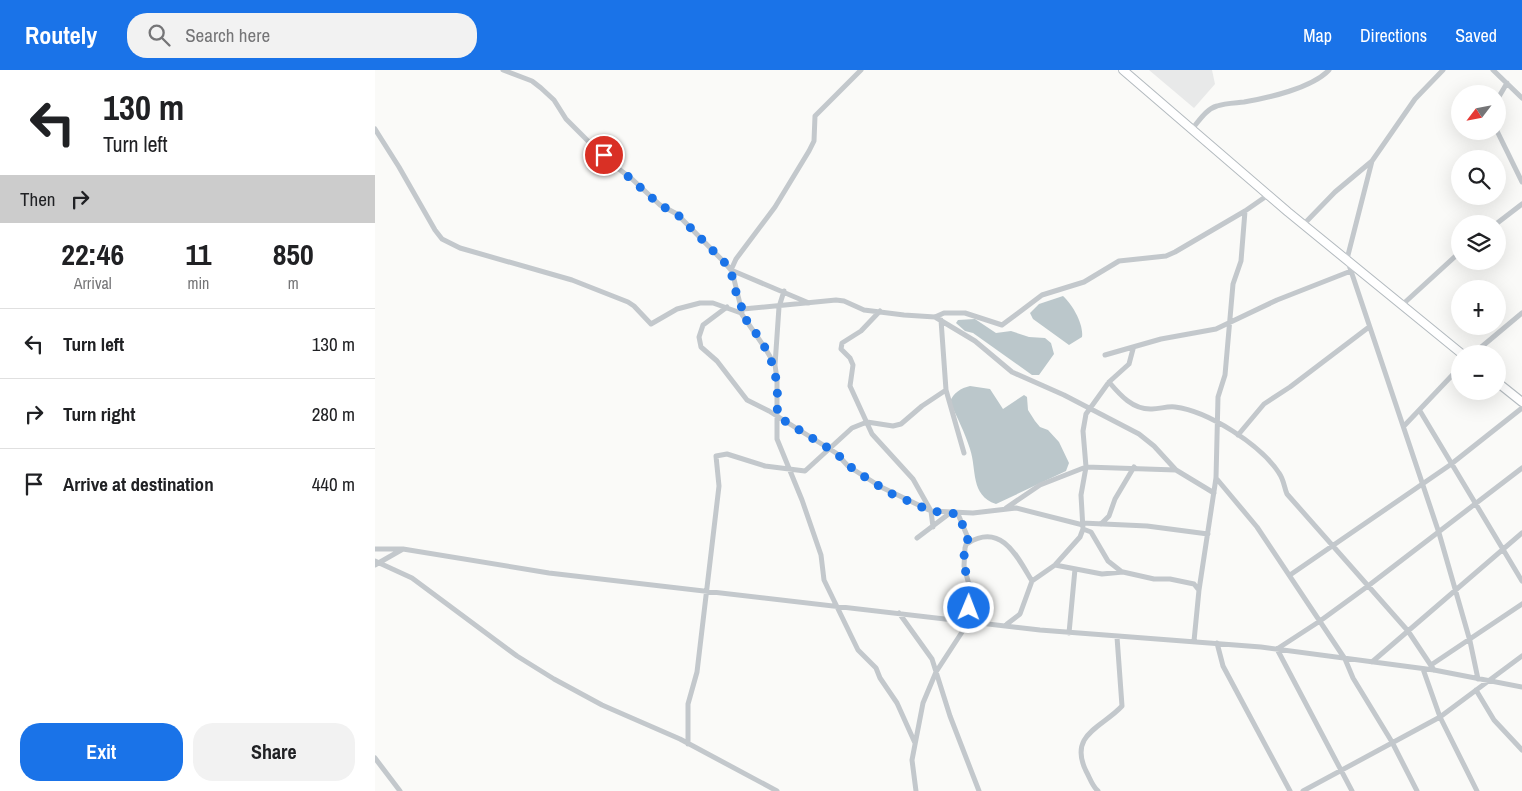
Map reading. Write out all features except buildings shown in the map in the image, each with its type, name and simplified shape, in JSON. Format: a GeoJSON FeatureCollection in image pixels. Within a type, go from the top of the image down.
{"type":"FeatureCollection","features":[{"type":"Feature","properties":{"kind":"main road"},"geometry":{"type":"LineString","coordinates":[[1123,70],[1268,195],[1451,345]]}},
{"type":"Feature","properties":{"kind":"main road"},"geometry":{"type":"LineString","coordinates":[[1506,389],[1522,402]]}},
{"type":"Feature","properties":{"kind":"street"},"geometry":{"type":"LineString","coordinates":[[503,70],[532,81],[541,88],[554,100],[567,119],[607,160],[632,178],[660,205],[677,214],[731,270],[810,303]]}},
{"type":"Feature","properties":{"kind":"street"},"geometry":{"type":"LineString","coordinates":[[775,365],[742,311],[731,270],[736,259],[792,183],[814,141],[815,116],[861,70]]}},
{"type":"Feature","properties":{"kind":"street"},"geometry":{"type":"LineString","coordinates":[[1192,129],[1209,110],[1217,106],[1246,102],[1281,93],[1316,81],[1329,70]]}},
{"type":"Feature","properties":{"kind":"street"},"geometry":{"type":"LineString","coordinates":[[1304,224],[1335,192],[1372,161],[1415,99],[1443,70]]}},
{"type":"Feature","properties":{"kind":"street"},"geometry":{"type":"LineString","coordinates":[[1493,70],[1522,98]]}},
{"type":"Feature","properties":{"kind":"street"},"geometry":{"type":"LineString","coordinates":[[375,129],[399,166],[435,230],[442,239],[460,248],[572,280],[634,306],[651,324],[677,310],[700,303],[742,311],[836,300],[844,301],[864,310],[880,310],[935,317],[975,341],[1012,372],[1064,394],[1139,434],[1154,446],[1176,470],[1214,494]]}},
{"type":"Feature","properties":{"kind":"street"},"geometry":{"type":"LineString","coordinates":[[1501,140],[1522,182]]}},
{"type":"Feature","properties":{"kind":"street"},"geometry":{"type":"LineString","coordinates":[[1372,161],[1347,259],[1439,533],[1470,641],[1478,679]]}},
{"type":"Feature","properties":{"kind":"street"},"geometry":{"type":"LineString","coordinates":[[935,317],[954,312],[965,313],[1002,325],[1042,295],[1084,282],[1119,262],[1175,252],[1245,211],[1268,195]]}},
{"type":"Feature","properties":{"kind":"street"},"geometry":{"type":"LineString","coordinates":[[1506,216],[1522,204]]}},
{"type":"Feature","properties":{"kind":"street"},"geometry":{"type":"LineString","coordinates":[[1194,641],[1199,590],[1216,478],[1219,422],[1218,396],[1225,375],[1233,284],[1241,261],[1245,211]]}},
{"type":"Feature","properties":{"kind":"street"},"geometry":{"type":"LineString","coordinates":[[1402,305],[1451,260]]}},
{"type":"Feature","properties":{"kind":"street"},"geometry":{"type":"LineString","coordinates":[[1105,356],[1161,340],[1215,328],[1351,272]]}},
{"type":"Feature","properties":{"kind":"street"},"geometry":{"type":"LineString","coordinates":[[785,291],[779,307],[775,365],[778,394],[777,439],[821,555],[824,580],[860,655],[876,668],[880,678],[897,703],[915,743]]}},
{"type":"Feature","properties":{"kind":"street"},"geometry":{"type":"LineString","coordinates":[[727,307],[703,325],[699,342],[717,361],[747,400],[830,449],[854,470],[881,487],[931,511],[958,514],[1005,508],[1029,510],[1083,526],[1091,532],[1105,556],[1123,572]]}},
{"type":"Feature","properties":{"kind":"street"},"geometry":{"type":"LineString","coordinates":[[880,310],[861,331],[842,343],[841,352],[850,358],[853,365],[850,386],[867,422],[881,446],[913,479],[931,511],[933,527]]}},
{"type":"Feature","properties":{"kind":"street"},"geometry":{"type":"LineString","coordinates":[[1484,345],[1522,313]]}},
{"type":"Feature","properties":{"kind":"street"},"geometry":{"type":"LineString","coordinates":[[941,314],[946,390],[964,453]]}},
{"type":"Feature","properties":{"kind":"street"},"geometry":{"type":"LineString","coordinates":[[1238,435],[1263,404],[1290,387],[1369,327]]}},
{"type":"Feature","properties":{"kind":"street"},"geometry":{"type":"LineString","coordinates":[[1006,624],[1019,614],[1032,581],[1055,566],[1076,542],[1083,526],[1081,496],[1086,467],[1083,431],[1086,414],[1109,382],[1129,364],[1133,349]]}},
{"type":"Feature","properties":{"kind":"street"},"geometry":{"type":"LineString","coordinates":[[1404,426],[1451,377]]}},
{"type":"Feature","properties":{"kind":"street"},"geometry":{"type":"LineString","coordinates":[[1109,382],[1122,397],[1137,407],[1153,409],[1176,407],[1219,422],[1238,435],[1275,467],[1283,480],[1287,494],[1408,631],[1435,670]]}},
{"type":"Feature","properties":{"kind":"street"},"geometry":{"type":"LineString","coordinates":[[688,744],[688,704],[697,672],[719,486],[716,456],[727,454],[765,466],[805,471],[848,430],[867,422],[893,426],[901,424],[922,406],[946,390]]}},
{"type":"Feature","properties":{"kind":"street"},"geometry":{"type":"LineString","coordinates":[[1290,575],[1334,547],[1450,465],[1522,408]]}},
{"type":"Feature","properties":{"kind":"street"},"geometry":{"type":"LineString","coordinates":[[1419,411],[1522,581]]}},
{"type":"Feature","properties":{"kind":"street"},"geometry":{"type":"LineString","coordinates":[[1005,508],[1040,485],[1086,467],[1134,467],[1176,470]]}},
{"type":"Feature","properties":{"kind":"street"},"geometry":{"type":"LineString","coordinates":[[1101,524],[1109,516],[1115,499],[1134,467]]}},
{"type":"Feature","properties":{"kind":"street"},"geometry":{"type":"LineString","coordinates":[[1277,649],[1320,622],[1522,468]]}},
{"type":"Feature","properties":{"kind":"street"},"geometry":{"type":"LineString","coordinates":[[1216,478],[1257,527],[1345,659],[1353,678],[1392,742],[1417,791]]}},
{"type":"Feature","properties":{"kind":"street"},"geometry":{"type":"LineString","coordinates":[[917,538],[950,513]]}},
{"type":"Feature","properties":{"kind":"street"},"geometry":{"type":"LineString","coordinates":[[916,791],[912,772],[915,743],[923,704],[936,672],[961,634],[973,596],[964,566],[965,548],[968,543],[967,533],[958,514]]}},
{"type":"Feature","properties":{"kind":"street"},"geometry":{"type":"LineString","coordinates":[[1083,526],[1101,524],[1147,526],[1208,534]]}},
{"type":"Feature","properties":{"kind":"street"},"geometry":{"type":"LineString","coordinates":[[1372,662],[1522,533]]}},
{"type":"Feature","properties":{"kind":"street"},"geometry":{"type":"LineString","coordinates":[[968,543],[985,537],[1009,545],[1032,581]]}},
{"type":"Feature","properties":{"kind":"street"},"geometry":{"type":"LineString","coordinates":[[375,549],[403,549],[549,573],[1006,624],[1069,633],[1194,641],[1277,649],[1423,670],[1435,670],[1522,687]]}},
{"type":"Feature","properties":{"kind":"street"},"geometry":{"type":"LineString","coordinates":[[377,563],[403,549]]}},
{"type":"Feature","properties":{"kind":"street"},"geometry":{"type":"LineString","coordinates":[[377,563],[412,578],[517,656],[554,679],[602,705],[688,744],[777,791]]}},
{"type":"Feature","properties":{"kind":"street"},"geometry":{"type":"LineString","coordinates":[[1055,566],[1102,574],[1123,572],[1154,579],[1182,581],[1194,584],[1199,590]]}},
{"type":"Feature","properties":{"kind":"street"},"geometry":{"type":"LineString","coordinates":[[1069,633],[1075,568]]}},
{"type":"Feature","properties":{"kind":"street"},"geometry":{"type":"LineString","coordinates":[[1431,665],[1470,641],[1522,604]]}},
{"type":"Feature","properties":{"kind":"street"},"geometry":{"type":"LineString","coordinates":[[899,613],[930,654],[979,791]]}},
{"type":"Feature","properties":{"kind":"street"},"geometry":{"type":"LineString","coordinates":[[1099,791],[1083,765],[1081,748],[1090,732],[1122,706],[1117,637]]}},
{"type":"Feature","properties":{"kind":"street"},"geometry":{"type":"LineString","coordinates":[[1217,643],[1223,666],[1290,791]]}},
{"type":"Feature","properties":{"kind":"street"},"geometry":{"type":"LineString","coordinates":[[1277,649],[1352,791]]}},
{"type":"Feature","properties":{"kind":"street"},"geometry":{"type":"LineString","coordinates":[[1303,791],[1440,717],[1522,656]]}},
{"type":"Feature","properties":{"kind":"street"},"geometry":{"type":"LineString","coordinates":[[1423,670],[1440,717],[1477,791]]}},
{"type":"Feature","properties":{"kind":"street"},"geometry":{"type":"LineString","coordinates":[[1476,690],[1494,720],[1522,750]]}},
{"type":"Feature","properties":{"kind":"street"},"geometry":{"type":"LineString","coordinates":[[375,758],[400,791]]}},
{"type":"Feature","properties":{"kind":"shaded area"},"geometry":{"type":"Polygon","coordinates":[[[1149,70],[1212,70],[1215,84],[1194,108],[1149,70]]]}},
{"type":"Feature","properties":{"kind":"shaded area"},"geometry":{"type":"Polygon","coordinates":[[[1063,296],[1077,315],[1082,332],[1082,337],[1069,345],[1033,319],[1030,313],[1039,304],[1063,296]]]}},
{"type":"Feature","properties":{"kind":"shaded area"},"geometry":{"type":"Polygon","coordinates":[[[975,319],[996,333],[1011,331],[1029,337],[1045,338],[1051,343],[1054,354],[1039,375],[1032,375],[973,333],[965,331],[956,323],[958,320],[975,319]]]}},
{"type":"Feature","properties":{"kind":"shaded area"},"geometry":{"type":"Polygon","coordinates":[[[970,386],[990,389],[1003,409],[1024,395],[1027,397],[1028,410],[1035,421],[1040,427],[1048,430],[1059,442],[1069,463],[1066,471],[996,504],[982,495],[976,481],[970,449],[950,402],[958,391],[970,386]]]}},
{"type":"Feature","properties":{"kind":"route"},"geometry":{"type":"LineString","coordinates":[[604,155],[607,160],[632,178],[660,205],[677,214],[732,271],[738,300],[743,310],[741,313],[775,365],[778,394],[777,416],[836,453],[848,466],[890,493],[931,511],[958,514],[968,538],[965,548],[964,566],[973,596],[969,608]]}}]}
